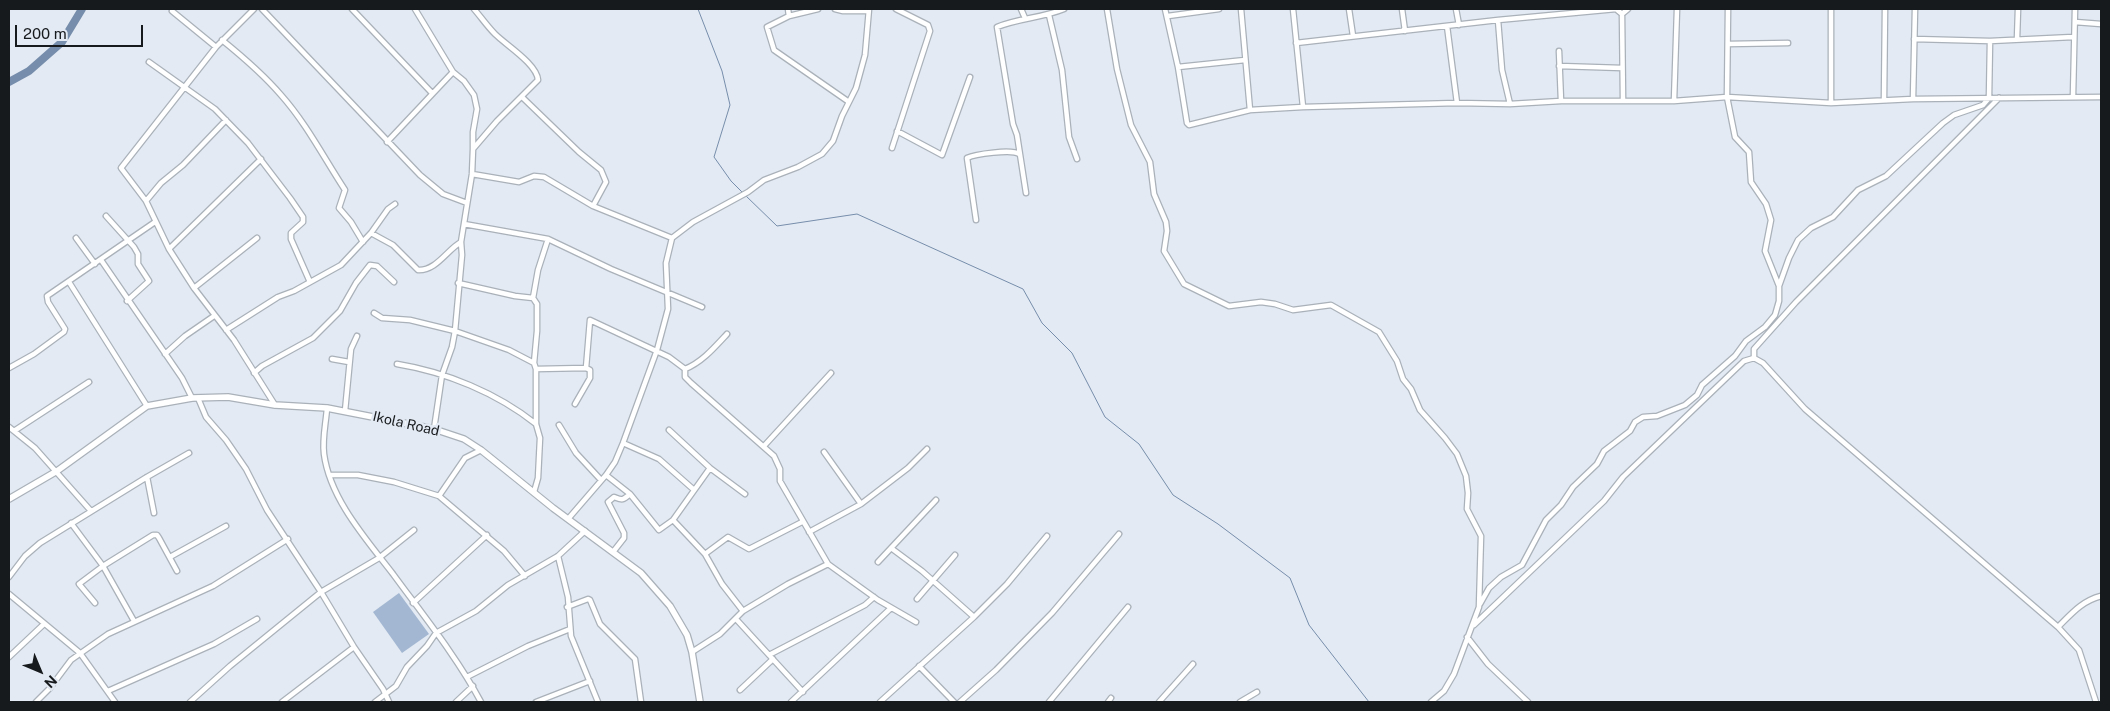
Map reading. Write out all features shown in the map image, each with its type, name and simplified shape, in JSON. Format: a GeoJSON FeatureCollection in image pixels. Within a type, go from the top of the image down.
{"type":"FeatureCollection","features":[{"type":"Feature","properties":{"kind":"street"},"geometry":{"type":"LineString","coordinates":[[254,9],[216,47],[121,166],[122,171],[146,201],[169,249],[194,288],[226,330],[275,405]]}},
{"type":"Feature","properties":{"kind":"street"},"geometry":{"type":"LineString","coordinates":[[262,9],[287,33],[387,142],[420,175],[443,194],[468,203]]}},
{"type":"Feature","properties":{"kind":"street"},"geometry":{"type":"LineString","coordinates":[[352,9],[432,93]]}},
{"type":"Feature","properties":{"kind":"street"},"geometry":{"type":"LineString","coordinates":[[415,9],[453,72],[464,81],[474,95],[476,103],[472,174],[461,242],[462,255],[455,331],[452,347],[442,376],[434,429]]}},
{"type":"Feature","properties":{"kind":"street"},"geometry":{"type":"LineString","coordinates":[[473,150],[497,121],[538,80],[538,77],[523,58],[493,32],[474,9]]}},
{"type":"Feature","properties":{"kind":"street"},"geometry":{"type":"LineString","coordinates":[[788,9],[789,16]]}},
{"type":"Feature","properties":{"kind":"street"},"geometry":{"type":"LineString","coordinates":[[818,9],[789,16],[767,27],[774,50],[849,102]]}},
{"type":"Feature","properties":{"kind":"street"},"geometry":{"type":"LineString","coordinates":[[568,519],[606,475],[615,462],[623,444],[657,350],[668,309],[666,263],[672,238],[693,222],[748,192],[764,180],[798,167],[822,154],[833,141],[842,116],[856,88],[865,55],[869,10],[843,11],[835,9]]}},
{"type":"Feature","properties":{"kind":"street"},"geometry":{"type":"LineString","coordinates":[[892,148],[930,31],[928,25],[896,9]]}},
{"type":"Feature","properties":{"kind":"street"},"geometry":{"type":"LineString","coordinates":[[1021,9],[1025,18]]}},
{"type":"Feature","properties":{"kind":"street"},"geometry":{"type":"LineString","coordinates":[[1026,193],[997,27],[1025,18],[1049,15],[1064,9]]}},
{"type":"Feature","properties":{"kind":"street"},"geometry":{"type":"LineString","coordinates":[[1107,9],[1116,69],[1131,125],[1150,162],[1154,194],[1166,222],[1167,231],[1164,245],[1168,259],[1184,284],[1229,306],[1261,302],[1293,310],[1331,305],[1379,332],[1397,361],[1403,379],[1415,396],[1420,410],[1453,447],[1466,476],[1468,492],[1467,510],[1481,536],[1479,607]]}},
{"type":"Feature","properties":{"kind":"street"},"geometry":{"type":"LineString","coordinates":[[1165,9],[1168,16],[1188,124],[1250,110],[1303,107],[1454,103],[1510,104],[1727,97],[1831,103],[1913,99],[2101,97]]}},
{"type":"Feature","properties":{"kind":"street"},"geometry":{"type":"LineString","coordinates":[[1168,16],[1219,9]]}},
{"type":"Feature","properties":{"kind":"street"},"geometry":{"type":"LineString","coordinates":[[1240,9],[1250,110]]}},
{"type":"Feature","properties":{"kind":"street"},"geometry":{"type":"LineString","coordinates":[[1293,9],[1303,107]]}},
{"type":"Feature","properties":{"kind":"street"},"geometry":{"type":"LineString","coordinates":[[1348,9],[1353,36]]}},
{"type":"Feature","properties":{"kind":"street"},"geometry":{"type":"LineString","coordinates":[[1402,9],[1405,30]]}},
{"type":"Feature","properties":{"kind":"street"},"geometry":{"type":"LineString","coordinates":[[1456,9],[1459,25]]}},
{"type":"Feature","properties":{"kind":"street"},"geometry":{"type":"LineString","coordinates":[[1296,43],[1498,20],[1616,9],[1622,14]]}},
{"type":"Feature","properties":{"kind":"street"},"geometry":{"type":"LineString","coordinates":[[1622,14],[1628,9]]}},
{"type":"Feature","properties":{"kind":"street"},"geometry":{"type":"LineString","coordinates":[[1674,100],[1677,9]]}},
{"type":"Feature","properties":{"kind":"street"},"geometry":{"type":"LineString","coordinates":[[1728,9],[1727,97],[1735,137],[1749,152],[1751,182],[1766,204],[1771,220],[1766,251],[1779,286]]}},
{"type":"Feature","properties":{"kind":"street"},"geometry":{"type":"LineString","coordinates":[[1831,9],[1831,103]]}},
{"type":"Feature","properties":{"kind":"street"},"geometry":{"type":"LineString","coordinates":[[1884,100],[1885,9]]}},
{"type":"Feature","properties":{"kind":"street"},"geometry":{"type":"LineString","coordinates":[[1913,99],[1915,9]]}},
{"type":"Feature","properties":{"kind":"street"},"geometry":{"type":"LineString","coordinates":[[2018,9],[2018,39]]}},
{"type":"Feature","properties":{"kind":"street"},"geometry":{"type":"LineString","coordinates":[[2073,96],[2075,9]]}},
{"type":"Feature","properties":{"kind":"street"},"geometry":{"type":"LineString","coordinates":[[172,11],[216,47]]}},
{"type":"Feature","properties":{"kind":"street"},"geometry":{"type":"LineString","coordinates":[[1622,14],[1623,99]]}},
{"type":"Feature","properties":{"kind":"street"},"geometry":{"type":"LineString","coordinates":[[1049,15],[1062,70],[1069,137],[1077,159]]}},
{"type":"Feature","properties":{"kind":"street"},"geometry":{"type":"LineString","coordinates":[[1498,20],[1502,70],[1510,104]]}},
{"type":"Feature","properties":{"kind":"street"},"geometry":{"type":"LineString","coordinates":[[2075,22],[2101,24]]}},
{"type":"Feature","properties":{"kind":"street"},"geometry":{"type":"LineString","coordinates":[[1447,26],[1454,103]]}},
{"type":"Feature","properties":{"kind":"street"},"geometry":{"type":"LineString","coordinates":[[1914,39],[1990,41],[2073,37]]}},
{"type":"Feature","properties":{"kind":"street"},"geometry":{"type":"LineString","coordinates":[[222,40],[256,68],[281,95],[303,125],[345,190],[339,208],[352,222],[363,242]]}},
{"type":"Feature","properties":{"kind":"street"},"geometry":{"type":"LineString","coordinates":[[1431,702],[1438,698],[1449,683],[1459,663],[1479,607],[1489,588],[1502,577],[1522,565],[1546,520],[1561,505],[1573,487],[1597,464],[1604,451],[1630,431],[1635,422],[1643,417],[1657,416],[1685,405],[1697,394],[1702,385],[1735,356],[1746,341],[1765,327],[1776,315],[1779,301],[1779,286],[1798,240],[1811,228],[1833,218],[1858,190],[1886,176],[1943,123],[1954,116],[1983,105],[1989,98],[1990,41]]}},
{"type":"Feature","properties":{"kind":"street"},"geometry":{"type":"LineString","coordinates":[[1728,44],[1788,43]]}},
{"type":"Feature","properties":{"kind":"street"},"geometry":{"type":"LineString","coordinates":[[1559,51],[1561,101]]}},
{"type":"Feature","properties":{"kind":"street"},"geometry":{"type":"LineString","coordinates":[[1178,67],[1245,60]]}},
{"type":"Feature","properties":{"kind":"street"},"geometry":{"type":"LineString","coordinates":[[150,62],[215,109],[261,159],[303,217],[304,222],[291,233],[290,239],[310,282]]}},
{"type":"Feature","properties":{"kind":"street"},"geometry":{"type":"LineString","coordinates":[[1560,66],[1622,68]]}},
{"type":"Feature","properties":{"kind":"street"},"geometry":{"type":"LineString","coordinates":[[387,142],[453,72]]}},
{"type":"Feature","properties":{"kind":"street"},"geometry":{"type":"LineString","coordinates":[[897,131],[942,155],[970,77]]}},
{"type":"Feature","properties":{"kind":"street"},"geometry":{"type":"LineString","coordinates":[[522,96],[579,152],[601,170],[606,182],[593,206]]}},
{"type":"Feature","properties":{"kind":"street"},"geometry":{"type":"LineString","coordinates":[[1754,358],[1754,349],[1796,302],[2000,98]]}},
{"type":"Feature","properties":{"kind":"street"},"geometry":{"type":"LineString","coordinates":[[146,201],[161,183],[183,165],[226,120]]}},
{"type":"Feature","properties":{"kind":"street"},"geometry":{"type":"LineString","coordinates":[[976,220],[966,158],[1015,151],[1019,154]]}},
{"type":"Feature","properties":{"kind":"street"},"geometry":{"type":"LineString","coordinates":[[169,249],[261,159]]}},
{"type":"Feature","properties":{"kind":"street"},"geometry":{"type":"LineString","coordinates":[[472,174],[520,182],[534,176],[544,177],[593,206],[672,238]]}},
{"type":"Feature","properties":{"kind":"street"},"geometry":{"type":"LineString","coordinates":[[226,330],[278,297],[341,265],[371,233],[388,209],[394,204]]}},
{"type":"Feature","properties":{"kind":"street"},"geometry":{"type":"LineString","coordinates":[[106,216],[134,246],[138,254],[138,264],[149,281],[127,301]]}},
{"type":"Feature","properties":{"kind":"street"},"geometry":{"type":"LineString","coordinates":[[9,368],[34,354],[64,332],[46,298],[129,242],[155,222]]}},
{"type":"Feature","properties":{"kind":"street"},"geometry":{"type":"LineString","coordinates":[[464,224],[548,239],[668,294],[702,306]]}},
{"type":"Feature","properties":{"kind":"street"},"geometry":{"type":"LineString","coordinates":[[371,233],[393,245],[418,270],[431,268],[451,248],[461,242]]}},
{"type":"Feature","properties":{"kind":"street"},"geometry":{"type":"LineString","coordinates":[[76,238],[95,264]]}},
{"type":"Feature","properties":{"kind":"street"},"geometry":{"type":"LineString","coordinates":[[194,288],[258,238]]}},
{"type":"Feature","properties":{"kind":"street"},"geometry":{"type":"LineString","coordinates":[[534,492],[538,478],[540,438],[536,424],[536,369],[534,363],[538,331],[537,304],[534,298],[538,270],[548,239]]}},
{"type":"Feature","properties":{"kind":"street"},"geometry":{"type":"LineString","coordinates":[[101,260],[206,416],[236,455],[267,510],[288,539],[385,694],[388,702]]}},
{"type":"Feature","properties":{"kind":"street"},"geometry":{"type":"LineString","coordinates":[[254,373],[262,366],[313,338],[340,311],[356,283],[370,265],[376,266],[394,282]]}},
{"type":"Feature","properties":{"kind":"street"},"geometry":{"type":"LineString","coordinates":[[69,282],[147,406]]}},
{"type":"Feature","properties":{"kind":"street"},"geometry":{"type":"LineString","coordinates":[[458,283],[534,298]]}},
{"type":"Feature","properties":{"kind":"street"},"geometry":{"type":"LineString","coordinates":[[374,313],[382,318],[410,320],[455,331],[509,350],[534,363]]}},
{"type":"Feature","properties":{"kind":"street"},"geometry":{"type":"LineString","coordinates":[[165,354],[185,336],[214,316]]}},
{"type":"Feature","properties":{"kind":"street"},"geometry":{"type":"LineString","coordinates":[[586,368],[590,320],[669,356],[685,370],[685,377],[691,383],[764,446],[778,462],[780,481],[828,564],[874,597],[916,622]]}},
{"type":"Feature","properties":{"kind":"street"},"geometry":{"type":"LineString","coordinates":[[685,370],[701,360],[727,334]]}},
{"type":"Feature","properties":{"kind":"street"},"geometry":{"type":"LineString","coordinates":[[345,411],[351,349],[357,336]]}},
{"type":"Feature","properties":{"kind":"street"},"geometry":{"type":"LineString","coordinates":[[1471,628],[1604,502],[1623,477],[1744,361],[1754,358],[1763,363],[1805,409],[2058,626],[2079,650],[2096,702]]}},
{"type":"Feature","properties":{"kind":"street"},"geometry":{"type":"LineString","coordinates":[[332,359],[349,362]]}},
{"type":"Feature","properties":{"kind":"street"},"geometry":{"type":"LineString","coordinates":[[397,364],[426,369],[492,396],[522,413],[536,424]]}},
{"type":"Feature","properties":{"kind":"street"},"geometry":{"type":"LineString","coordinates":[[536,369],[586,368],[590,370],[592,373],[590,378],[575,404]]}},
{"type":"Feature","properties":{"kind":"street"},"geometry":{"type":"LineString","coordinates":[[764,446],[831,373]]}},
{"type":"Feature","properties":{"kind":"street"},"geometry":{"type":"LineString","coordinates":[[89,382],[11,429],[35,448],[92,511]]}},
{"type":"Feature","properties":{"kind":"street","name":"Ikola Road"},"geometry":{"type":"LineString","coordinates":[[9,499],[56,471],[147,406],[195,398],[228,396],[275,405],[327,408],[434,429],[464,439],[481,450],[568,519],[641,573],[660,594],[680,622],[692,652],[700,702]]}},
{"type":"Feature","properties":{"kind":"street"},"geometry":{"type":"LineString","coordinates":[[327,408],[323,446],[329,475],[338,496],[379,558],[468,677],[481,702]]}},
{"type":"Feature","properties":{"kind":"street"},"geometry":{"type":"LineString","coordinates":[[559,425],[576,452],[602,480]]}},
{"type":"Feature","properties":{"kind":"street"},"geometry":{"type":"LineString","coordinates":[[669,430],[710,468],[745,494]]}},
{"type":"Feature","properties":{"kind":"street"},"geometry":{"type":"LineString","coordinates":[[623,444],[659,459],[694,489]]}},
{"type":"Feature","properties":{"kind":"street"},"geometry":{"type":"LineString","coordinates":[[809,532],[861,504],[908,468],[927,449]]}},
{"type":"Feature","properties":{"kind":"street"},"geometry":{"type":"LineString","coordinates":[[439,496],[465,458],[481,450]]}},
{"type":"Feature","properties":{"kind":"street"},"geometry":{"type":"LineString","coordinates":[[824,452],[861,504]]}},
{"type":"Feature","properties":{"kind":"street"},"geometry":{"type":"LineString","coordinates":[[9,577],[25,556],[40,543],[189,453]]}},
{"type":"Feature","properties":{"kind":"street"},"geometry":{"type":"LineString","coordinates":[[606,475],[630,494],[659,530],[673,520],[710,468]]}},
{"type":"Feature","properties":{"kind":"street"},"geometry":{"type":"LineString","coordinates":[[329,475],[358,475],[394,482],[439,496],[487,535],[504,551],[525,576]]}},
{"type":"Feature","properties":{"kind":"street"},"geometry":{"type":"LineString","coordinates":[[147,477],[154,513]]}},
{"type":"Feature","properties":{"kind":"street"},"geometry":{"type":"LineString","coordinates":[[613,552],[624,538],[624,533],[608,502],[614,497],[623,500],[630,494]]}},
{"type":"Feature","properties":{"kind":"street"},"geometry":{"type":"LineString","coordinates":[[878,562],[936,500]]}},
{"type":"Feature","properties":{"kind":"street"},"geometry":{"type":"LineString","coordinates":[[673,520],[705,554],[722,584],[743,612]]}},
{"type":"Feature","properties":{"kind":"street"},"geometry":{"type":"LineString","coordinates":[[705,554],[728,537],[749,549],[802,522]]}},
{"type":"Feature","properties":{"kind":"street"},"geometry":{"type":"LineString","coordinates":[[71,523],[102,566],[134,621]]}},
{"type":"Feature","properties":{"kind":"street"},"geometry":{"type":"LineString","coordinates":[[170,557],[226,526]]}},
{"type":"Feature","properties":{"kind":"street"},"geometry":{"type":"LineString","coordinates":[[190,702],[230,666],[321,592],[379,558],[414,530]]}},
{"type":"Feature","properties":{"kind":"street"},"geometry":{"type":"LineString","coordinates":[[375,702],[400,680],[407,667],[428,646],[436,634],[476,611],[502,590],[558,556],[585,532]]}},
{"type":"Feature","properties":{"kind":"street"},"geometry":{"type":"LineString","coordinates":[[960,702],[996,670],[1052,613],[1119,534]]}},
{"type":"Feature","properties":{"kind":"street"},"geometry":{"type":"LineString","coordinates":[[95,603],[79,585],[102,566],[156,535],[177,572]]}},
{"type":"Feature","properties":{"kind":"street"},"geometry":{"type":"LineString","coordinates":[[413,603],[487,535]]}},
{"type":"Feature","properties":{"kind":"street"},"geometry":{"type":"LineString","coordinates":[[880,702],[974,617],[1007,584],[1047,536]]}},
{"type":"Feature","properties":{"kind":"street"},"geometry":{"type":"LineString","coordinates":[[36,702],[50,688],[71,660],[108,634],[213,586],[288,539]]}},
{"type":"Feature","properties":{"kind":"street"},"geometry":{"type":"LineString","coordinates":[[891,548],[922,571],[931,581],[974,617]]}},
{"type":"Feature","properties":{"kind":"street"},"geometry":{"type":"LineString","coordinates":[[917,599],[955,555]]}},
{"type":"Feature","properties":{"kind":"street"},"geometry":{"type":"LineString","coordinates":[[558,556],[568,597],[567,607],[574,647],[598,702]]}},
{"type":"Feature","properties":{"kind":"street"},"geometry":{"type":"LineString","coordinates":[[692,652],[713,639],[743,612],[788,584],[828,564]]}},
{"type":"Feature","properties":{"kind":"street"},"geometry":{"type":"LineString","coordinates":[[9,594],[80,653],[116,702]]}},
{"type":"Feature","properties":{"kind":"street"},"geometry":{"type":"LineString","coordinates":[[2058,626],[2089,599],[2101,596]]}},
{"type":"Feature","properties":{"kind":"street"},"geometry":{"type":"LineString","coordinates":[[740,690],[771,657],[865,605],[874,597]]}},
{"type":"Feature","properties":{"kind":"street"},"geometry":{"type":"LineString","coordinates":[[567,607],[588,599],[590,600],[600,624],[634,659],[641,702]]}},
{"type":"Feature","properties":{"kind":"street"},"geometry":{"type":"LineString","coordinates":[[1049,702],[1128,607]]}},
{"type":"Feature","properties":{"kind":"street"},"geometry":{"type":"LineString","coordinates":[[791,702],[891,608]]}},
{"type":"Feature","properties":{"kind":"street"},"geometry":{"type":"LineString","coordinates":[[108,691],[214,644],[258,619]]}},
{"type":"Feature","properties":{"kind":"street"},"geometry":{"type":"LineString","coordinates":[[736,619],[803,692]]}},
{"type":"Feature","properties":{"kind":"street"},"geometry":{"type":"LineString","coordinates":[[9,657],[44,624]]}},
{"type":"Feature","properties":{"kind":"street"},"geometry":{"type":"LineString","coordinates":[[468,677],[528,646],[570,629]]}},
{"type":"Feature","properties":{"kind":"street"},"geometry":{"type":"LineString","coordinates":[[1468,637],[1488,664],[1528,702]]}},
{"type":"Feature","properties":{"kind":"street"},"geometry":{"type":"LineString","coordinates":[[282,702],[354,647]]}},
{"type":"Feature","properties":{"kind":"street"},"geometry":{"type":"LineString","coordinates":[[1159,702],[1193,664]]}},
{"type":"Feature","properties":{"kind":"street"},"geometry":{"type":"LineString","coordinates":[[918,666],[954,702]]}},
{"type":"Feature","properties":{"kind":"street"},"geometry":{"type":"LineString","coordinates":[[536,702],[590,680]]}},
{"type":"Feature","properties":{"kind":"street"},"geometry":{"type":"LineString","coordinates":[[456,702],[473,686]]}},
{"type":"Feature","properties":{"kind":"street"},"geometry":{"type":"LineString","coordinates":[[1240,702],[1257,692]]}},
{"type":"Feature","properties":{"kind":"shaded area"},"geometry":{"type":"Polygon","coordinates":[[[399,593],[429,634],[402,653],[373,612],[399,593]]]}},
{"type":"Feature","properties":{"kind":"waterway"},"geometry":{"type":"LineString","coordinates":[[9,82],[29,71],[62,42],[82,9]]}},
{"type":"Feature","properties":{"kind":"waterway"},"geometry":{"type":"LineString","coordinates":[[698,9],[722,71],[730,105],[714,157],[731,181],[743,193]]}},
{"type":"Feature","properties":{"kind":"waterway"},"geometry":{"type":"LineString","coordinates":[[745,195],[777,226],[857,214],[1023,289],[1042,323],[1072,353],[1105,417],[1139,444],[1173,495],[1218,524],[1290,578],[1309,625],[1369,702]]}}]}
